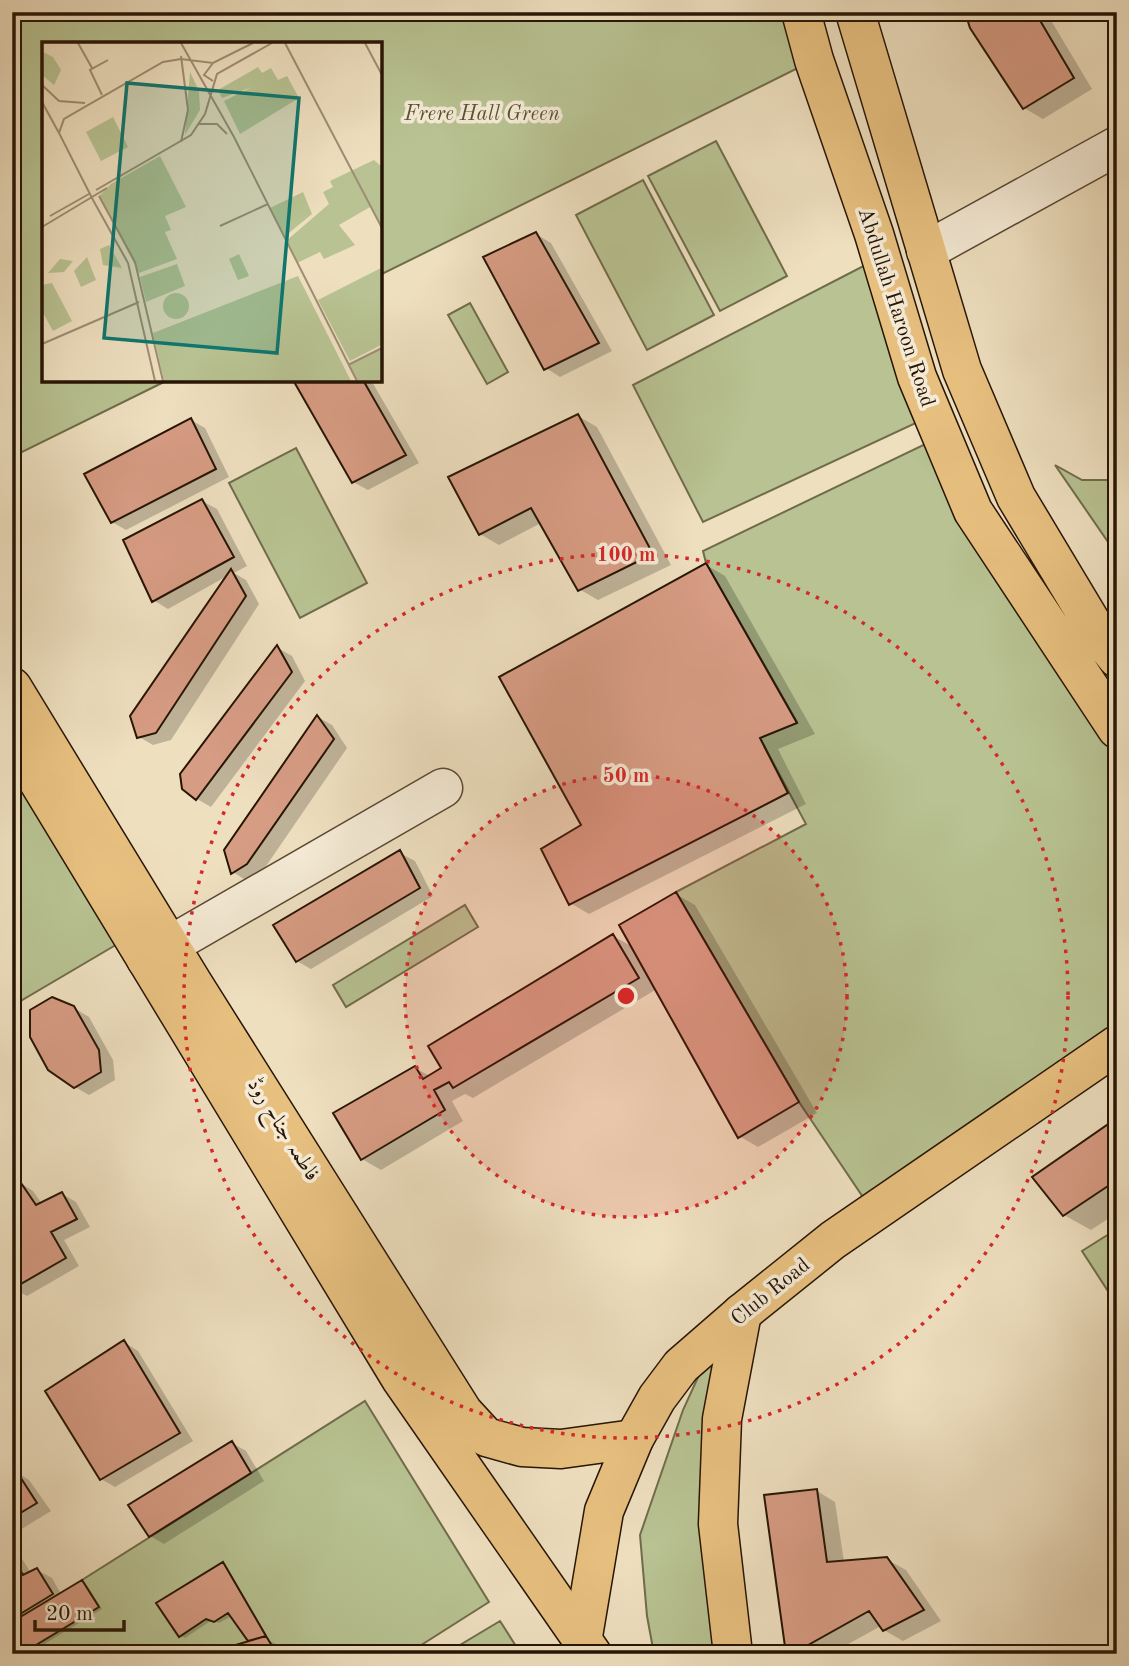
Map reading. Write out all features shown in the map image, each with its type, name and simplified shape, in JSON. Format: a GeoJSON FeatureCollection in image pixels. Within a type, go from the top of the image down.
{"type":"FeatureCollection","features":[{"type":"Feature","properties":{"kind":"main road","name":"Abdullah Haroon Road"},"geometry":{"type":"LineString","coordinates":[[800,12],[874,234],[917,377],[973,511],[1117,729]]}},
{"type":"Feature","properties":{"kind":"main road","name":"Abdullah Haroon Road"},"geometry":{"type":"LineString","coordinates":[[855,12],[962,370],[1016,497],[1100,637],[1114,655]]}},
{"type":"Feature","properties":{"kind":"main road"},"geometry":{"type":"LineString","coordinates":[[1080,673],[1114,655]]}},
{"type":"Feature","properties":{"kind":"main road","name":"فاطمہ جناح روڈ"},"geometry":{"type":"LineString","coordinates":[[12,687],[158,952],[401,1378],[585,1649]]}},
{"type":"Feature","properties":{"kind":"main road","name":"فاطمہ جناح روڈ"},"geometry":{"type":"LineString","coordinates":[[12,738],[158,952],[463,1412],[486,1437],[522,1447],[561,1449],[634,1439]]}},
{"type":"Feature","properties":{"kind":"main road","name":"Club Road"},"geometry":{"type":"LineString","coordinates":[[585,1649],[604,1511],[634,1439],[657,1398],[681,1366],[833,1240],[1117,1045]]}},
{"type":"Feature","properties":{"kind":"main road"},"geometry":{"type":"LineString","coordinates":[[733,1654],[718,1524],[722,1419],[742,1313]]}},
{"type":"Feature","properties":{"kind":"street"},"geometry":{"type":"LineString","coordinates":[[926,251],[1117,146]]}},
{"type":"Feature","properties":{"kind":"street"},"geometry":{"type":"LineString","coordinates":[[158,952],[443,788]]}},
{"type":"Feature","properties":{"kind":"green space","name":"Frere Hall Green"},"geometry":{"type":"Polygon","coordinates":[[[12,12],[799,12],[814,60],[382,274],[382,42],[42,42],[42,382],[164,382],[12,457],[12,12]]]}},
{"type":"Feature","properties":{"kind":"green space"},"geometry":{"type":"Polygon","coordinates":[[[716,141],[787,276],[720,311],[648,176],[716,141]]]}},
{"type":"Feature","properties":{"kind":"green space"},"geometry":{"type":"Polygon","coordinates":[[[643,180],[714,315],[647,350],[576,215],[643,180]]]}},
{"type":"Feature","properties":{"kind":"green space"},"geometry":{"type":"Polygon","coordinates":[[[881,257],[933,415],[703,522],[633,385],[881,257]]]}},
{"type":"Feature","properties":{"kind":"green space"},"geometry":{"type":"Polygon","coordinates":[[[470,303],[508,372],[487,384],[448,315],[470,303]]]}},
{"type":"Feature","properties":{"kind":"green space"},"geometry":{"type":"Polygon","coordinates":[[[942,436],[1117,715],[1117,1045],[873,1212],[799,1102],[676,892],[806,824],[760,738],[797,722],[706,563],[703,551],[942,436]]]}},
{"type":"Feature","properties":{"kind":"green space"},"geometry":{"type":"Polygon","coordinates":[[[296,448],[367,583],[300,618],[229,483],[296,448]]]}},
{"type":"Feature","properties":{"kind":"green space"},"geometry":{"type":"Polygon","coordinates":[[[1055,465],[1082,480],[1117,480],[1117,555],[1055,465]]]}},
{"type":"Feature","properties":{"kind":"green space"},"geometry":{"type":"Polygon","coordinates":[[[12,760],[131,936],[12,1006],[12,760]]]}},
{"type":"Feature","properties":{"kind":"green space"},"geometry":{"type":"Polygon","coordinates":[[[465,905],[478,927],[346,1007],[333,985],[465,905]]]}},
{"type":"Feature","properties":{"kind":"green space"},"geometry":{"type":"Polygon","coordinates":[[[1117,1229],[1117,1305],[1082,1251],[1117,1229]]]}},
{"type":"Feature","properties":{"kind":"green space"},"geometry":{"type":"Polygon","coordinates":[[[737,1311],[726,1654],[654,1654],[647,1616],[640,1535],[683,1410],[699,1375],[737,1311]]]}},
{"type":"Feature","properties":{"kind":"green space"},"geometry":{"type":"Polygon","coordinates":[[[365,1401],[489,1602],[407,1654],[21,1654],[98,1606],[82,1580],[365,1401]]]}},
{"type":"Feature","properties":{"kind":"green space"},"geometry":{"type":"Polygon","coordinates":[[[500,1621],[521,1654],[445,1654],[500,1621]]]}},
{"type":"Feature","properties":{"kind":"building"},"geometry":{"type":"Polygon","coordinates":[[[965,12],[1035,12],[1074,78],[1023,109],[970,28],[965,12]]]}},
{"type":"Feature","properties":{"kind":"building"},"geometry":{"type":"Polygon","coordinates":[[[536,232],[599,343],[544,370],[483,257],[536,232]]]}},
{"type":"Feature","properties":{"kind":"building"},"geometry":{"type":"Polygon","coordinates":[[[294,382],[364,382],[406,455],[352,483],[294,382]]]}},
{"type":"Feature","properties":{"kind":"building"},"geometry":{"type":"Polygon","coordinates":[[[578,414],[653,554],[578,591],[531,508],[479,535],[448,477],[578,414]]]}},
{"type":"Feature","properties":{"kind":"building"},"geometry":{"type":"Polygon","coordinates":[[[191,418],[216,469],[111,523],[84,474],[191,418]]]}},
{"type":"Feature","properties":{"kind":"building"},"geometry":{"type":"Polygon","coordinates":[[[202,499],[234,557],[152,602],[123,540],[202,499]]]}},
{"type":"Feature","properties":{"kind":"building"},"geometry":{"type":"Polygon","coordinates":[[[706,563],[797,723],[760,738],[788,793],[569,905],[541,849],[581,825],[499,677],[706,563]]]}},
{"type":"Feature","properties":{"kind":"building"},"geometry":{"type":"Polygon","coordinates":[[[231,569],[246,596],[156,733],[137,738],[130,716],[231,569]]]}},
{"type":"Feature","properties":{"kind":"building"},"geometry":{"type":"Polygon","coordinates":[[[277,645],[292,672],[196,800],[182,789],[180,774],[277,645]]]}},
{"type":"Feature","properties":{"kind":"building"},"geometry":{"type":"Polygon","coordinates":[[[317,715],[334,739],[247,864],[231,874],[224,850],[317,715]]]}},
{"type":"Feature","properties":{"kind":"building"},"geometry":{"type":"Polygon","coordinates":[[[400,850],[420,888],[296,962],[273,925],[400,850]]]}},
{"type":"Feature","properties":{"kind":"building"},"geometry":{"type":"Polygon","coordinates":[[[676,892],[799,1102],[738,1138],[619,925],[676,892]]]}},
{"type":"Feature","properties":{"kind":"building"},"geometry":{"type":"Polygon","coordinates":[[[613,934],[639,978],[453,1088],[449,1082],[434,1090],[445,1110],[361,1160],[333,1113],[415,1066],[423,1079],[441,1068],[428,1046],[613,934]]]}},
{"type":"Feature","properties":{"kind":"building"},"geometry":{"type":"Polygon","coordinates":[[[52,997],[74,1006],[99,1050],[101,1072],[74,1088],[48,1070],[30,1037],[30,1010],[52,997]]]}},
{"type":"Feature","properties":{"kind":"building"},"geometry":{"type":"Polygon","coordinates":[[[1117,1118],[1117,1180],[1063,1216],[1032,1177],[1117,1118]]]}},
{"type":"Feature","properties":{"kind":"building"},"geometry":{"type":"Polygon","coordinates":[[[19,1180],[36,1205],[62,1192],[77,1219],[51,1232],[66,1258],[12,1289],[12,1185],[19,1180]]]}},
{"type":"Feature","properties":{"kind":"building"},"geometry":{"type":"Polygon","coordinates":[[[124,1340],[180,1433],[100,1480],[45,1391],[124,1340]]]}},
{"type":"Feature","properties":{"kind":"building"},"geometry":{"type":"Polygon","coordinates":[[[232,1441],[251,1473],[149,1537],[128,1505],[232,1441]]]}},
{"type":"Feature","properties":{"kind":"building"},"geometry":{"type":"Polygon","coordinates":[[[15,1469],[37,1503],[12,1518],[12,1471],[15,1469]]]}},
{"type":"Feature","properties":{"kind":"building"},"geometry":{"type":"Polygon","coordinates":[[[817,1489],[827,1562],[887,1557],[924,1610],[883,1631],[869,1611],[792,1654],[786,1654],[764,1495],[817,1489]]]}},
{"type":"Feature","properties":{"kind":"building"},"geometry":{"type":"Polygon","coordinates":[[[12,1555],[23,1575],[37,1568],[53,1594],[12,1619],[12,1555]]]}},
{"type":"Feature","properties":{"kind":"building"},"geometry":{"type":"Polygon","coordinates":[[[223,1562],[266,1636],[248,1641],[228,1613],[214,1622],[206,1619],[179,1637],[156,1603],[223,1562]]]}},
{"type":"Feature","properties":{"kind":"building"},"geometry":{"type":"Polygon","coordinates":[[[82,1580],[99,1607],[21,1654],[12,1654],[12,1622],[82,1580]]]}},
{"type":"Feature","properties":{"kind":"building"},"geometry":{"type":"Polygon","coordinates":[[[266,1636],[277,1654],[232,1654],[232,1646],[266,1636]]]}}]}
